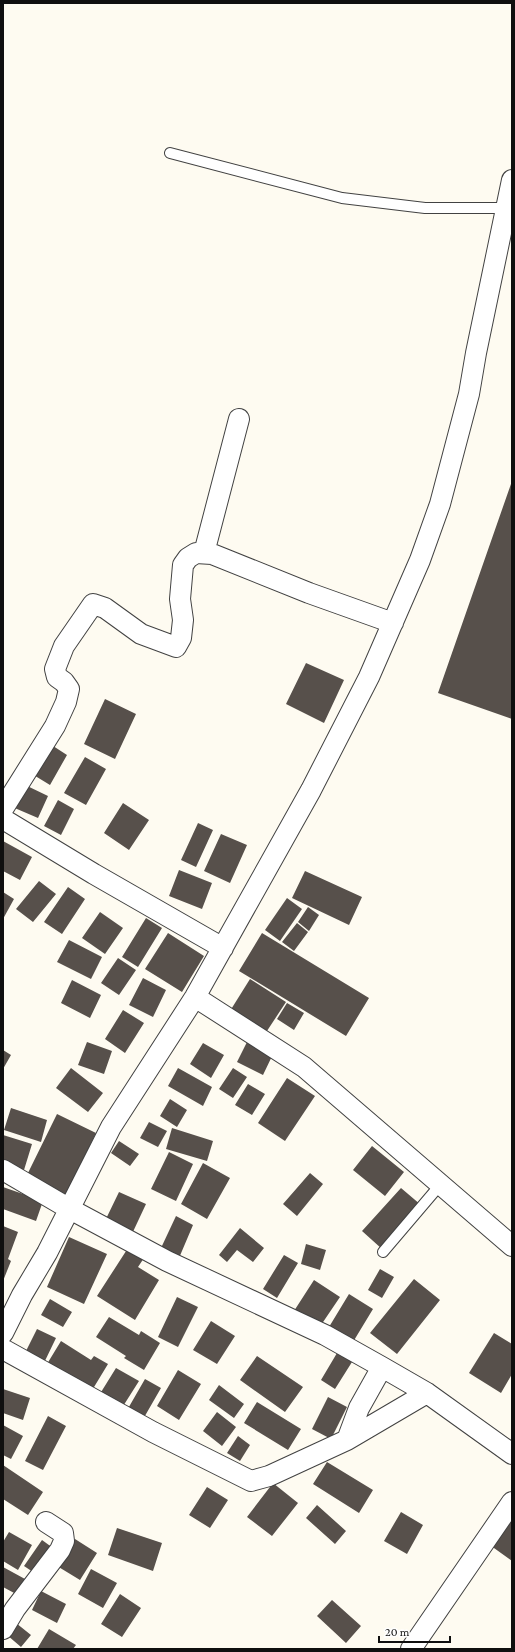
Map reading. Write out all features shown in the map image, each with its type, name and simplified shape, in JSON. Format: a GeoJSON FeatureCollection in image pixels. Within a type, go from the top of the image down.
{"type":"FeatureCollection","features":[{"type":"Feature","properties":{"kind":"street"},"geometry":{"type":"LineString","coordinates":[[3,1333],[22,1295],[47,1253],[68,1208],[111,1127],[195,997],[261,883],[344,728],[393,623],[420,560],[440,504],[452,460],[469,394],[476,353],[512,180]]}},
{"type":"Feature","properties":{"kind":"street"},"geometry":{"type":"LineString","coordinates":[[204,553],[239,419]]}},
{"type":"Feature","properties":{"kind":"street"},"geometry":{"type":"LineString","coordinates":[[3,809],[55,726],[66,702],[69,689],[64,682],[57,677],[55,669],[64,646],[93,604],[105,608],[141,634],[176,647],[181,638],[183,620],[180,599],[183,565],[188,558],[196,553],[204,553],[219,557],[309,593],[393,623]]}},
{"type":"Feature","properties":{"kind":"street"},"geometry":{"type":"LineString","coordinates":[[3,819],[94,874],[223,948]]}},
{"type":"Feature","properties":{"kind":"street"},"geometry":{"type":"LineString","coordinates":[[195,997],[304,1068],[512,1246]]}},
{"type":"Feature","properties":{"kind":"street"},"geometry":{"type":"LineString","coordinates":[[3,1170],[68,1208],[167,1261],[325,1335],[427,1393],[512,1454]]}},
{"type":"Feature","properties":{"kind":"street"},"geometry":{"type":"LineString","coordinates":[[3,1349],[153,1432],[250,1481],[269,1476],[347,1440],[427,1393]]}},
{"type":"Feature","properties":{"kind":"street"},"geometry":{"type":"LineString","coordinates":[[347,1440],[359,1408],[382,1367]]}},
{"type":"Feature","properties":{"kind":"street"},"geometry":{"type":"LineString","coordinates":[[411,1649],[512,1502]]}},
{"type":"Feature","properties":{"kind":"street"},"geometry":{"type":"LineString","coordinates":[[3,1628],[15,1608],[60,1550],[64,1540],[63,1533],[46,1522]]}},
{"type":"Feature","properties":{"kind":"lane"},"geometry":{"type":"LineString","coordinates":[[170,153],[342,198],[425,208],[506,208]]}},
{"type":"Feature","properties":{"kind":"lane"},"geometry":{"type":"LineString","coordinates":[[383,1252],[440,1184]]}},
{"type":"Feature","properties":{"kind":"building"},"geometry":{"type":"Polygon","coordinates":[[[512,481],[512,719],[438,693],[512,481]]]}},
{"type":"Feature","properties":{"kind":"building"},"geometry":{"type":"Polygon","coordinates":[[[306,663],[344,680],[324,723],[286,704],[306,663]]]}},
{"type":"Feature","properties":{"kind":"building"},"geometry":{"type":"Polygon","coordinates":[[[105,699],[136,714],[115,759],[84,744],[105,699]]]}},
{"type":"Feature","properties":{"kind":"building"},"geometry":{"type":"Polygon","coordinates":[[[50,744],[67,755],[50,785],[32,774],[50,744]]]}},
{"type":"Feature","properties":{"kind":"building"},"geometry":{"type":"Polygon","coordinates":[[[85,757],[106,769],[86,805],[64,793],[85,757]]]}},
{"type":"Feature","properties":{"kind":"building"},"geometry":{"type":"Polygon","coordinates":[[[21,783],[48,796],[38,818],[10,806],[21,783]]]}},
{"type":"Feature","properties":{"kind":"building"},"geometry":{"type":"Polygon","coordinates":[[[58,800],[74,809],[61,835],[44,826],[58,800]]]}},
{"type":"Feature","properties":{"kind":"building"},"geometry":{"type":"Polygon","coordinates":[[[123,803],[149,820],[129,850],[104,833],[123,803]]]}},
{"type":"Feature","properties":{"kind":"building"},"geometry":{"type":"Polygon","coordinates":[[[198,823],[213,830],[196,867],[181,860],[198,823]]]}},
{"type":"Feature","properties":{"kind":"building"},"geometry":{"type":"Polygon","coordinates":[[[221,834],[247,845],[230,883],[204,871],[221,834]]]}},
{"type":"Feature","properties":{"kind":"building"},"geometry":{"type":"Polygon","coordinates":[[[3,841],[32,857],[20,880],[3,871],[3,841]]]}},
{"type":"Feature","properties":{"kind":"building"},"geometry":{"type":"Polygon","coordinates":[[[179,870],[212,883],[202,909],[169,896],[179,870]]]}},
{"type":"Feature","properties":{"kind":"building"},"geometry":{"type":"Polygon","coordinates":[[[305,871],[362,897],[349,925],[292,898],[305,871]]]}},
{"type":"Feature","properties":{"kind":"building"},"geometry":{"type":"Polygon","coordinates":[[[39,881],[56,894],[33,922],[16,909],[39,881]]]}},
{"type":"Feature","properties":{"kind":"building"},"geometry":{"type":"Polygon","coordinates":[[[68,887],[85,899],[62,934],[44,922],[68,887]]]}},
{"type":"Feature","properties":{"kind":"building"},"geometry":{"type":"Polygon","coordinates":[[[3,892],[14,899],[3,919],[3,892]]]}},
{"type":"Feature","properties":{"kind":"building"},"geometry":{"type":"Polygon","coordinates":[[[287,898],[302,909],[280,941],[265,930],[287,898]]]}},
{"type":"Feature","properties":{"kind":"building"},"geometry":{"type":"Polygon","coordinates":[[[308,907],[319,915],[309,931],[298,922],[308,907]]]}},
{"type":"Feature","properties":{"kind":"building"},"geometry":{"type":"Polygon","coordinates":[[[100,912],[123,928],[105,954],[82,938],[100,912]]]}},
{"type":"Feature","properties":{"kind":"building"},"geometry":{"type":"Polygon","coordinates":[[[146,918],[162,928],[138,967],[122,957],[146,918]]]}},
{"type":"Feature","properties":{"kind":"building"},"geometry":{"type":"Polygon","coordinates":[[[297,923],[308,932],[294,951],[282,942],[297,923]]]}},
{"type":"Feature","properties":{"kind":"building"},"geometry":{"type":"Polygon","coordinates":[[[168,933],[204,956],[182,992],[145,969],[168,933]]]}},
{"type":"Feature","properties":{"kind":"building"},"geometry":{"type":"Polygon","coordinates":[[[262,933],[369,998],[346,1036],[239,971],[262,933]]]}},
{"type":"Feature","properties":{"kind":"building"},"geometry":{"type":"Polygon","coordinates":[[[69,940],[102,957],[91,979],[57,962],[69,940]]]}},
{"type":"Feature","properties":{"kind":"building"},"geometry":{"type":"Polygon","coordinates":[[[118,958],[136,970],[119,995],[101,983],[118,958]]]}},
{"type":"Feature","properties":{"kind":"building"},"geometry":{"type":"Polygon","coordinates":[[[143,978],[166,990],[153,1017],[129,1005],[143,978]]]}},
{"type":"Feature","properties":{"kind":"building"},"geometry":{"type":"Polygon","coordinates":[[[250,979],[286,1002],[265,1034],[230,1011],[250,979]]]}},
{"type":"Feature","properties":{"kind":"building"},"geometry":{"type":"Polygon","coordinates":[[[72,980],[101,995],[90,1018],[61,1003],[72,980]]]}},
{"type":"Feature","properties":{"kind":"building"},"geometry":{"type":"Polygon","coordinates":[[[287,1003],[304,1013],[294,1030],[277,1019],[287,1003]]]}},
{"type":"Feature","properties":{"kind":"building"},"geometry":{"type":"Polygon","coordinates":[[[123,1010],[144,1023],[125,1053],[105,1039],[123,1010]]]}},
{"type":"Feature","properties":{"kind":"building"},"geometry":{"type":"Polygon","coordinates":[[[248,1040],[274,1052],[263,1075],[237,1062],[248,1040]]]}},
{"type":"Feature","properties":{"kind":"building"},"geometry":{"type":"Polygon","coordinates":[[[87,1042],[112,1051],[104,1074],[78,1065],[87,1042]]]}},
{"type":"Feature","properties":{"kind":"building"},"geometry":{"type":"Polygon","coordinates":[[[203,1043],[224,1055],[211,1078],[190,1064],[203,1043]]]}},
{"type":"Feature","properties":{"kind":"building"},"geometry":{"type":"Polygon","coordinates":[[[3,1050],[11,1055],[3,1069],[3,1050]]]}},
{"type":"Feature","properties":{"kind":"building"},"geometry":{"type":"Polygon","coordinates":[[[71,1068],[103,1093],[88,1112],[56,1088],[71,1068]]]}},
{"type":"Feature","properties":{"kind":"building"},"geometry":{"type":"Polygon","coordinates":[[[178,1068],[212,1087],[203,1106],[168,1086],[178,1068]]]}},
{"type":"Feature","properties":{"kind":"building"},"geometry":{"type":"Polygon","coordinates":[[[233,1068],[247,1077],[233,1098],[219,1089],[233,1068]]]}},
{"type":"Feature","properties":{"kind":"building"},"geometry":{"type":"Polygon","coordinates":[[[287,1078],[315,1096],[285,1141],[258,1123],[287,1078]]]}},
{"type":"Feature","properties":{"kind":"building"},"geometry":{"type":"Polygon","coordinates":[[[248,1084],[265,1094],[252,1115],[235,1105],[248,1084]]]}},
{"type":"Feature","properties":{"kind":"building"},"geometry":{"type":"Polygon","coordinates":[[[170,1099],[187,1110],[177,1127],[160,1116],[170,1099]]]}},
{"type":"Feature","properties":{"kind":"building"},"geometry":{"type":"Polygon","coordinates":[[[11,1108],[47,1120],[41,1142],[4,1130],[11,1108]]]}},
{"type":"Feature","properties":{"kind":"building"},"geometry":{"type":"Polygon","coordinates":[[[57,1114],[96,1133],[66,1196],[26,1177],[57,1114]]]}},
{"type":"Feature","properties":{"kind":"building"},"geometry":{"type":"Polygon","coordinates":[[[149,1122],[167,1131],[158,1147],[140,1138],[149,1122]]]}},
{"type":"Feature","properties":{"kind":"building"},"geometry":{"type":"Polygon","coordinates":[[[172,1128],[213,1141],[207,1161],[166,1149],[172,1128]]]}},
{"type":"Feature","properties":{"kind":"building"},"geometry":{"type":"Polygon","coordinates":[[[3,1135],[32,1144],[24,1170],[3,1163],[3,1135]]]}},
{"type":"Feature","properties":{"kind":"building"},"geometry":{"type":"Polygon","coordinates":[[[119,1141],[139,1154],[130,1166],[111,1153],[119,1141]]]}},
{"type":"Feature","properties":{"kind":"building"},"geometry":{"type":"Polygon","coordinates":[[[372,1146],[404,1172],[385,1196],[353,1170],[372,1146]]]}},
{"type":"Feature","properties":{"kind":"building"},"geometry":{"type":"Polygon","coordinates":[[[169,1152],[193,1164],[176,1201],[151,1189],[169,1152]]]}},
{"type":"Feature","properties":{"kind":"building"},"geometry":{"type":"Polygon","coordinates":[[[203,1163],[230,1178],[207,1219],[181,1204],[203,1163]]]}},
{"type":"Feature","properties":{"kind":"building"},"geometry":{"type":"Polygon","coordinates":[[[310,1173],[323,1184],[297,1216],[283,1204],[310,1173]]]}},
{"type":"Feature","properties":{"kind":"building"},"geometry":{"type":"Polygon","coordinates":[[[3,1187],[43,1201],[36,1221],[3,1209],[3,1187]]]}},
{"type":"Feature","properties":{"kind":"building"},"geometry":{"type":"Polygon","coordinates":[[[401,1188],[421,1205],[382,1249],[362,1231],[401,1188]]]}},
{"type":"Feature","properties":{"kind":"building"},"geometry":{"type":"Polygon","coordinates":[[[119,1192],[146,1204],[131,1236],[104,1223],[119,1192]]]}},
{"type":"Feature","properties":{"kind":"building"},"geometry":{"type":"Polygon","coordinates":[[[176,1216],[193,1225],[179,1258],[161,1248],[176,1216]]]}},
{"type":"Feature","properties":{"kind":"building"},"geometry":{"type":"Polygon","coordinates":[[[3,1226],[18,1232],[8,1259],[11,1261],[3,1281],[3,1226]]]}},
{"type":"Feature","properties":{"kind":"building"},"geometry":{"type":"Polygon","coordinates":[[[240,1228],[264,1248],[253,1262],[237,1250],[227,1262],[219,1255],[240,1228]]]}},
{"type":"Feature","properties":{"kind":"building"},"geometry":{"type":"Polygon","coordinates":[[[69,1237],[107,1254],[84,1304],[47,1287],[69,1237]]]}},
{"type":"Feature","properties":{"kind":"building"},"geometry":{"type":"Polygon","coordinates":[[[306,1244],[326,1250],[320,1270],[301,1264],[306,1244]]]}},
{"type":"Feature","properties":{"kind":"building"},"geometry":{"type":"Polygon","coordinates":[[[128,1248],[144,1258],[138,1267],[159,1280],[135,1320],[97,1296],[128,1248]]]}},
{"type":"Feature","properties":{"kind":"building"},"geometry":{"type":"Polygon","coordinates":[[[284,1255],[298,1263],[277,1298],[263,1289],[284,1255]]]}},
{"type":"Feature","properties":{"kind":"building"},"geometry":{"type":"Polygon","coordinates":[[[380,1269],[394,1277],[382,1298],[368,1290],[380,1269]]]}},
{"type":"Feature","properties":{"kind":"building"},"geometry":{"type":"Polygon","coordinates":[[[414,1279],[440,1300],[397,1354],[370,1333],[414,1279]]]}},
{"type":"Feature","properties":{"kind":"building"},"geometry":{"type":"Polygon","coordinates":[[[314,1280],[340,1297],[319,1328],[294,1311],[314,1280]]]}},
{"type":"Feature","properties":{"kind":"building"},"geometry":{"type":"Polygon","coordinates":[[[349,1294],[373,1309],[353,1342],[329,1327],[349,1294]]]}},
{"type":"Feature","properties":{"kind":"building"},"geometry":{"type":"Polygon","coordinates":[[[177,1297],[198,1307],[178,1347],[158,1337],[177,1297]]]}},
{"type":"Feature","properties":{"kind":"building"},"geometry":{"type":"Polygon","coordinates":[[[50,1299],[72,1312],[63,1327],[41,1315],[50,1299]]]}},
{"type":"Feature","properties":{"kind":"building"},"geometry":{"type":"Polygon","coordinates":[[[109,1317],[139,1335],[141,1331],[160,1343],[144,1370],[124,1358],[126,1356],[96,1337],[109,1317]]]}},
{"type":"Feature","properties":{"kind":"building"},"geometry":{"type":"Polygon","coordinates":[[[211,1321],[235,1336],[217,1364],[193,1350],[211,1321]]]}},
{"type":"Feature","properties":{"kind":"building"},"geometry":{"type":"Polygon","coordinates":[[[37,1329],[56,1338],[42,1367],[23,1357],[37,1329]]]}},
{"type":"Feature","properties":{"kind":"building"},"geometry":{"type":"Polygon","coordinates":[[[494,1333],[512,1344],[512,1374],[501,1393],[469,1373],[494,1333]]]}},
{"type":"Feature","properties":{"kind":"building"},"geometry":{"type":"Polygon","coordinates":[[[61,1341],[91,1360],[94,1356],[108,1364],[91,1392],[47,1364],[61,1341]]]}},
{"type":"Feature","properties":{"kind":"building"},"geometry":{"type":"Polygon","coordinates":[[[337,1353],[352,1362],[335,1389],[321,1380],[337,1353]]]}},
{"type":"Feature","properties":{"kind":"building"},"geometry":{"type":"Polygon","coordinates":[[[257,1356],[303,1387],[285,1412],[240,1380],[257,1356]]]}},
{"type":"Feature","properties":{"kind":"building"},"geometry":{"type":"Polygon","coordinates":[[[116,1368],[139,1381],[120,1411],[98,1397],[116,1368]]]}},
{"type":"Feature","properties":{"kind":"building"},"geometry":{"type":"Polygon","coordinates":[[[178,1370],[201,1384],[179,1420],[157,1406],[178,1370]]]}},
{"type":"Feature","properties":{"kind":"building"},"geometry":{"type":"Polygon","coordinates":[[[145,1379],[161,1388],[142,1421],[126,1412],[145,1379]]]}},
{"type":"Feature","properties":{"kind":"building"},"geometry":{"type":"Polygon","coordinates":[[[219,1385],[244,1404],[234,1418],[209,1400],[219,1385]]]}},
{"type":"Feature","properties":{"kind":"building"},"geometry":{"type":"Polygon","coordinates":[[[3,1389],[30,1398],[23,1420],[3,1413],[3,1389]]]}},
{"type":"Feature","properties":{"kind":"building"},"geometry":{"type":"Polygon","coordinates":[[[328,1397],[347,1407],[331,1439],[312,1429],[328,1397]]]}},
{"type":"Feature","properties":{"kind":"building"},"geometry":{"type":"Polygon","coordinates":[[[257,1402],[301,1429],[288,1450],[244,1423],[257,1402]]]}},
{"type":"Feature","properties":{"kind":"building"},"geometry":{"type":"Polygon","coordinates":[[[217,1412],[236,1427],[222,1446],[203,1431],[217,1412]]]}},
{"type":"Feature","properties":{"kind":"building"},"geometry":{"type":"Polygon","coordinates":[[[48,1416],[66,1426],[43,1470],[25,1461],[48,1416]]]}},
{"type":"Feature","properties":{"kind":"building"},"geometry":{"type":"Polygon","coordinates":[[[3,1425],[23,1436],[11,1459],[3,1455],[3,1425]]]}},
{"type":"Feature","properties":{"kind":"building"},"geometry":{"type":"Polygon","coordinates":[[[238,1436],[250,1445],[240,1461],[227,1453],[238,1436]]]}},
{"type":"Feature","properties":{"kind":"building"},"geometry":{"type":"Polygon","coordinates":[[[327,1462],[373,1490],[359,1513],[313,1484],[327,1462]]]}},
{"type":"Feature","properties":{"kind":"building"},"geometry":{"type":"Polygon","coordinates":[[[3,1465],[43,1492],[28,1515],[3,1499],[3,1465]]]}},
{"type":"Feature","properties":{"kind":"building"},"geometry":{"type":"Polygon","coordinates":[[[273,1483],[298,1503],[272,1536],[247,1517],[273,1483]]]}},
{"type":"Feature","properties":{"kind":"building"},"geometry":{"type":"Polygon","coordinates":[[[207,1487],[228,1500],[210,1528],[189,1515],[207,1487]]]}},
{"type":"Feature","properties":{"kind":"building"},"geometry":{"type":"Polygon","coordinates":[[[317,1505],[346,1531],[335,1544],[306,1518],[317,1505]]]}},
{"type":"Feature","properties":{"kind":"building"},"geometry":{"type":"Polygon","coordinates":[[[512,1507],[512,1561],[487,1543],[512,1507]]]}},
{"type":"Feature","properties":{"kind":"building"},"geometry":{"type":"Polygon","coordinates":[[[401,1512],[423,1525],[407,1554],[384,1541],[401,1512]]]}},
{"type":"Feature","properties":{"kind":"building"},"geometry":{"type":"Polygon","coordinates":[[[117,1528],[162,1543],[153,1571],[108,1555],[117,1528]]]}},
{"type":"Feature","properties":{"kind":"building"},"geometry":{"type":"Polygon","coordinates":[[[9,1532],[32,1545],[18,1570],[3,1561],[3,1542],[9,1532]]]}},
{"type":"Feature","properties":{"kind":"building"},"geometry":{"type":"Polygon","coordinates":[[[75,1539],[97,1553],[80,1580],[57,1566],[75,1539]]]}},
{"type":"Feature","properties":{"kind":"building"},"geometry":{"type":"Polygon","coordinates":[[[42,1540],[53,1548],[36,1574],[24,1566],[42,1540]]]}},
{"type":"Feature","properties":{"kind":"building"},"geometry":{"type":"Polygon","coordinates":[[[3,1567],[25,1579],[16,1594],[3,1587],[3,1567]]]}},
{"type":"Feature","properties":{"kind":"building"},"geometry":{"type":"Polygon","coordinates":[[[91,1569],[117,1583],[103,1608],[78,1594],[91,1569]]]}},
{"type":"Feature","properties":{"kind":"building"},"geometry":{"type":"Polygon","coordinates":[[[41,1591],[66,1604],[57,1623],[32,1610],[41,1591]]]}},
{"type":"Feature","properties":{"kind":"building"},"geometry":{"type":"Polygon","coordinates":[[[120,1594],[141,1608],[122,1637],[101,1624],[120,1594]]]}},
{"type":"Feature","properties":{"kind":"building"},"geometry":{"type":"Polygon","coordinates":[[[332,1600],[361,1626],[346,1643],[317,1616],[332,1600]]]}},
{"type":"Feature","properties":{"kind":"building"},"geometry":{"type":"Polygon","coordinates":[[[16,1623],[31,1635],[21,1647],[7,1635],[16,1623]]]}},
{"type":"Feature","properties":{"kind":"building"},"geometry":{"type":"Polygon","coordinates":[[[49,1629],[76,1645],[73,1649],[37,1649],[49,1629]]]}}]}
